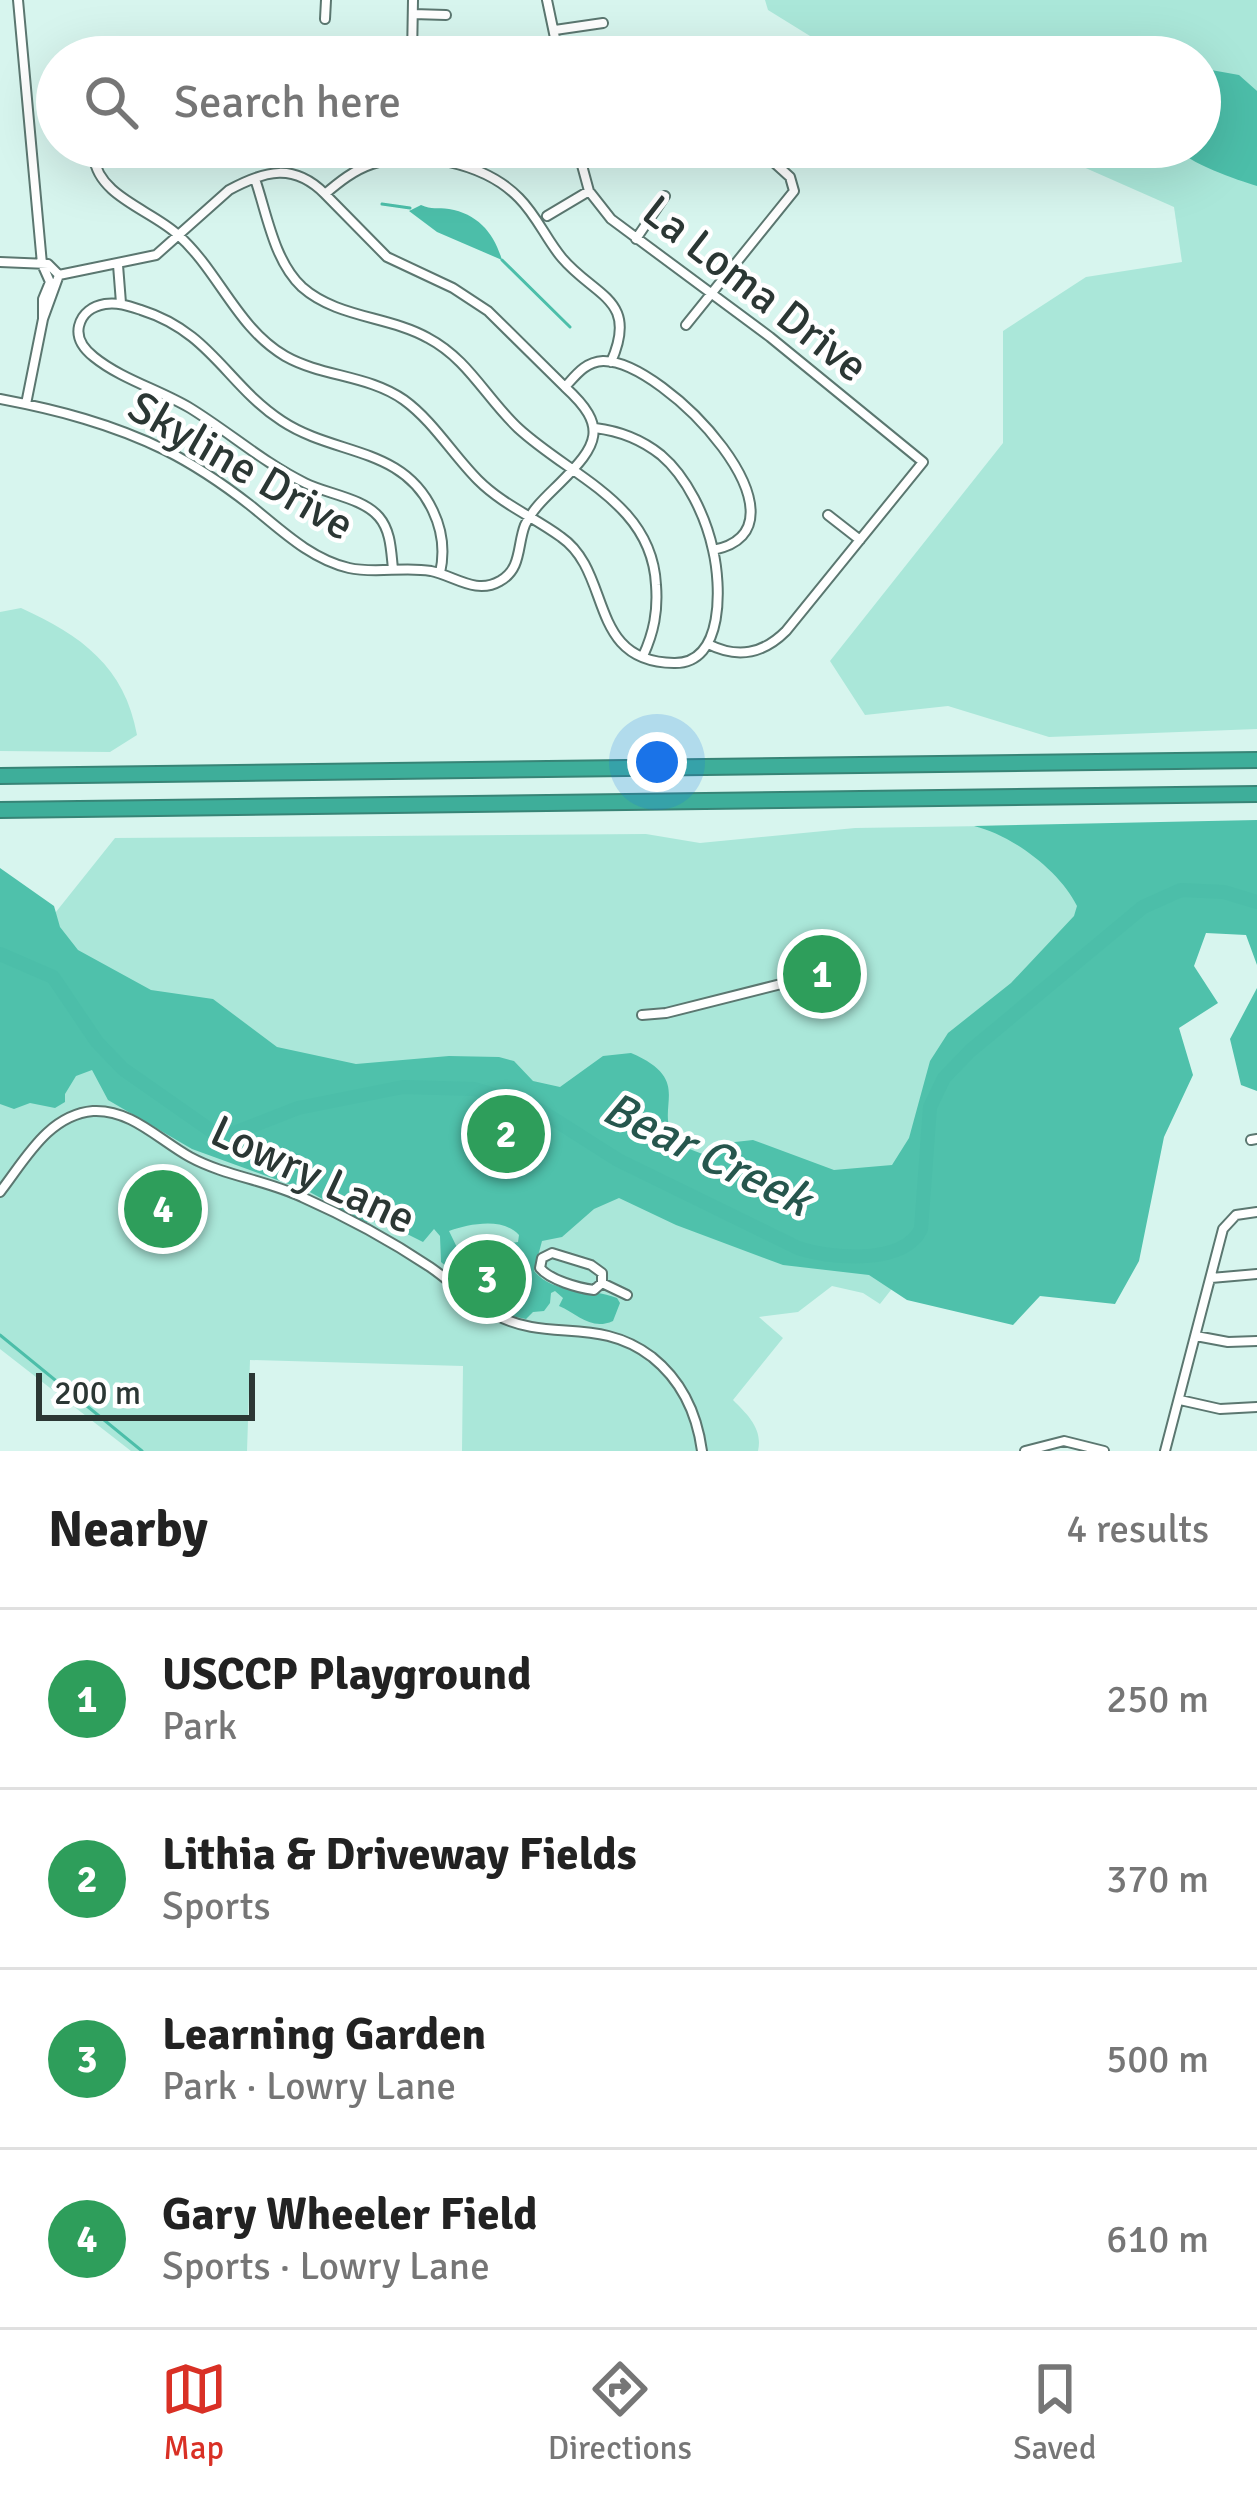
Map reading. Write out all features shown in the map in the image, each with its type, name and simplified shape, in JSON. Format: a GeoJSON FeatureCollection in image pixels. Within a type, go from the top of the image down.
{"type":"FeatureCollection","features":[{"type":"Feature","properties":{"kind":"highway"},"geometry":{"type":"LineString","coordinates":[[0,776],[1257,760]]}},
{"type":"Feature","properties":{"kind":"highway"},"geometry":{"type":"LineString","coordinates":[[0,810],[1257,794]]}},
{"type":"Feature","properties":{"kind":"street"},"geometry":{"type":"LineString","coordinates":[[18,0],[42,264],[50,282],[43,299],[43,320]]}},
{"type":"Feature","properties":{"kind":"street"},"geometry":{"type":"LineString","coordinates":[[325,19],[326,0]]}},
{"type":"Feature","properties":{"kind":"street"},"geometry":{"type":"LineString","coordinates":[[412,36],[413,0]]}},
{"type":"Feature","properties":{"kind":"street"},"geometry":{"type":"LineString","coordinates":[[547,0],[555,36]]}},
{"type":"Feature","properties":{"kind":"street"},"geometry":{"type":"LineString","coordinates":[[412,14],[446,15]]}},
{"type":"Feature","properties":{"kind":"street"},"geometry":{"type":"LineString","coordinates":[[554,30],[603,23]]}},
{"type":"Feature","properties":{"kind":"street"},"geometry":{"type":"LineString","coordinates":[[59,275],[156,254],[178,235],[229,190],[255,179],[299,173],[386,257],[488,311],[588,410],[595,428],[640,440],[670,464],[688,489],[713,550],[718,593],[708,644],[682,663],[643,656],[620,642],[608,627],[586,563],[576,550],[481,483],[403,400],[373,385],[301,364],[267,343],[246,324],[178,235],[105,184],[98,168]]}},
{"type":"Feature","properties":{"kind":"street"},"geometry":{"type":"LineString","coordinates":[[325,194],[364,168]]}},
{"type":"Feature","properties":{"kind":"street"},"geometry":{"type":"LineString","coordinates":[[461,168],[494,178],[522,200],[567,264],[610,297],[620,331],[611,362]]}},
{"type":"Feature","properties":{"kind":"street","name":"La Loma Drive"},"geometry":{"type":"LineString","coordinates":[[583,168],[589,191],[611,220],[923,462],[860,540]]}},
{"type":"Feature","properties":{"kind":"street"},"geometry":{"type":"LineString","coordinates":[[686,325],[788,202],[794,187],[780,168]]}},
{"type":"Feature","properties":{"kind":"street"},"geometry":{"type":"LineString","coordinates":[[255,179],[284,263],[298,284],[327,303],[409,328],[443,347],[515,425],[622,507],[650,547],[655,565],[658,612],[643,656]]}},
{"type":"Feature","properties":{"kind":"street"},"geometry":{"type":"LineString","coordinates":[[547,216],[589,191]]}},
{"type":"Feature","properties":{"kind":"street"},"geometry":{"type":"LineString","coordinates":[[636,239],[665,196]]}},
{"type":"Feature","properties":{"kind":"street"},"geometry":{"type":"LineString","coordinates":[[0,262],[48,264],[59,275]]}},
{"type":"Feature","properties":{"kind":"street"},"geometry":{"type":"LineString","coordinates":[[118,265],[121,303]]}},
{"type":"Feature","properties":{"kind":"street"},"geometry":{"type":"LineString","coordinates":[[26,404],[43,320],[59,275]]}},
{"type":"Feature","properties":{"kind":"street"},"geometry":{"type":"LineString","coordinates":[[392,569],[388,531],[374,512],[286,473],[194,411],[86,350],[79,328],[92,309],[121,303],[161,317],[202,342],[257,402],[294,429],[369,453],[404,472],[426,497],[439,524],[440,573]]}},
{"type":"Feature","properties":{"kind":"street"},"geometry":{"type":"LineString","coordinates":[[565,387],[590,363],[611,362],[668,391],[701,421],[725,452],[753,513],[750,530],[738,543],[713,550]]}},
{"type":"Feature","properties":{"kind":"street","name":"Skyline Drive"},"geometry":{"type":"LineString","coordinates":[[0,398],[95,420],[167,451],[320,557],[349,568],[440,573],[471,586],[503,580],[517,561],[529,518],[590,450],[595,428]]}},
{"type":"Feature","properties":{"kind":"street"},"geometry":{"type":"LineString","coordinates":[[708,644],[731,653],[766,649],[786,631],[860,540],[828,515]]}},
{"type":"Feature","properties":{"kind":"street"},"geometry":{"type":"LineString","coordinates":[[643,1015],[789,982]]}},
{"type":"Feature","properties":{"kind":"street","name":"Lowry Lane"},"geometry":{"type":"LineString","coordinates":[[0,1192],[57,1124],[88,1112],[124,1116],[189,1156],[301,1196],[424,1263],[498,1316],[530,1327],[592,1331],[625,1340],[653,1359],[683,1392],[703,1451]]}},
{"type":"Feature","properties":{"kind":"street"},"geometry":{"type":"LineString","coordinates":[[1166,1451],[1226,1223],[1236,1215],[1257,1212]]}},
{"type":"Feature","properties":{"kind":"street"},"geometry":{"type":"LineString","coordinates":[[549,1252],[591,1265],[602,1273],[602,1283],[595,1290],[586,1289],[546,1274],[541,1261],[549,1252]]}},
{"type":"Feature","properties":{"kind":"street"},"geometry":{"type":"LineString","coordinates":[[1211,1278],[1257,1274]]}},
{"type":"Feature","properties":{"kind":"street"},"geometry":{"type":"LineString","coordinates":[[602,1283],[627,1295]]}},
{"type":"Feature","properties":{"kind":"street"},"geometry":{"type":"LineString","coordinates":[[1196,1336],[1228,1342],[1257,1340]]}},
{"type":"Feature","properties":{"kind":"street"},"geometry":{"type":"LineString","coordinates":[[1180,1400],[1220,1409],[1257,1407]]}},
{"type":"Feature","properties":{"kind":"street"},"geometry":{"type":"LineString","coordinates":[[1025,1451],[1064,1441],[1104,1451]]}},
{"type":"Feature","properties":{"kind":"shaded area"},"geometry":{"type":"Polygon","coordinates":[[[765,0],[1257,0],[1257,729],[1049,737],[948,706],[865,715],[830,661],[1003,443],[1003,331],[1086,277],[1182,262],[1174,207],[1086,168],[1221,168],[1221,36],[810,36],[768,10],[765,0]]]}},
{"type":"Feature","properties":{"kind":"shaded area"},"geometry":{"type":"Polygon","coordinates":[[[1221,72],[1239,75],[1257,91],[1257,186],[1208,168],[1221,168],[1221,72]]]}},
{"type":"Feature","properties":{"kind":"shaded area"},"geometry":{"type":"Polygon","coordinates":[[[421,205],[476,220],[489,233],[502,260],[437,232],[409,211],[421,205]]]}},
{"type":"Feature","properties":{"kind":"shaded area"},"geometry":{"type":"Polygon","coordinates":[[[21,608],[63,630],[97,656],[122,690],[137,735],[110,752],[0,751],[0,612],[21,608]]]}},
{"type":"Feature","properties":{"kind":"shaded area"},"geometry":{"type":"Polygon","coordinates":[[[1257,820],[1257,965],[1246,935],[1206,933],[1194,966],[1218,1003],[1179,1028],[1193,1075],[1164,1137],[1139,1261],[1115,1304],[1040,1296],[1013,1325],[907,1300],[869,1275],[783,1265],[619,1198],[594,1209],[562,1237],[542,1241],[534,1271],[562,1288],[617,1298],[620,1303],[613,1321],[585,1320],[559,1306],[563,1298],[555,1291],[544,1311],[526,1319],[507,1315],[498,1300],[501,1283],[482,1266],[498,1241],[497,1259],[515,1260],[518,1250],[511,1243],[518,1242],[519,1235],[512,1229],[476,1224],[449,1231],[468,1270],[462,1280],[441,1262],[440,1236],[434,1229],[423,1242],[381,1221],[364,1222],[308,1191],[192,1149],[108,1100],[92,1070],[76,1076],[65,1102],[55,1108],[30,1103],[14,1109],[0,1104],[0,868],[54,906],[60,927],[78,950],[151,990],[213,999],[277,1047],[356,1064],[499,1057],[514,1061],[533,1081],[560,1087],[603,1056],[631,1053],[663,1075],[668,1086],[668,1120],[679,1145],[713,1158],[735,1142],[753,1140],[834,1170],[892,1165],[909,1138],[930,1061],[948,1033],[1011,983],[1074,916],[1077,906],[1059,880],[1033,856],[1004,837],[974,826],[1257,820]]]}},
{"type":"Feature","properties":{"kind":"shaded area"},"geometry":{"type":"Polygon","coordinates":[[[1256,822],[880,1304],[863,1293],[832,1286],[798,1312],[759,1317],[783,1338],[733,1400],[756,1429],[758,1451],[462,1451],[463,1366],[250,1360],[247,1451],[131,1451],[0,1349],[0,982],[115,838],[646,834],[700,843],[855,828],[1256,822]]]}},
{"type":"Feature","properties":{"kind":"shaded area"},"geometry":{"type":"Polygon","coordinates":[[[1257,988],[1257,1091],[1241,1085],[1230,1039],[1257,988]]]}},
{"type":"Feature","properties":{"kind":"waterway"},"geometry":{"type":"LineString","coordinates":[[382,204],[410,208]]}},
{"type":"Feature","properties":{"kind":"waterway"},"geometry":{"type":"LineString","coordinates":[[502,260],[570,327]]}},
{"type":"Feature","properties":{"kind":"waterway","name":"Bear Creek"},"geometry":{"type":"LineString","coordinates":[[0,954],[53,977],[97,1042],[123,1069],[213,1132],[234,1133],[298,1108],[403,1087],[474,1089],[533,1106],[618,1160],[798,1248],[866,1256],[899,1249],[921,1229],[930,1107],[944,1078],[970,1051],[1143,907],[1181,890],[1224,892],[1257,902]]}},
{"type":"Feature","properties":{"kind":"waterway"},"geometry":{"type":"LineString","coordinates":[[0,1335],[142,1451]]}},
{"type":"Feature","properties":{"kind":"place","name":"USCCP Playground"},"geometry":{"type":"Point","coordinates":[822,974]}},
{"type":"Feature","properties":{"kind":"place","name":"Lithia & Driveway Fields"},"geometry":{"type":"Point","coordinates":[506,1134]}},
{"type":"Feature","properties":{"kind":"place","name":"Gary Wheeler Field"},"geometry":{"type":"Point","coordinates":[163,1209]}},
{"type":"Feature","properties":{"kind":"place","name":"Learning Garden"},"geometry":{"type":"Point","coordinates":[487,1279]}}]}
